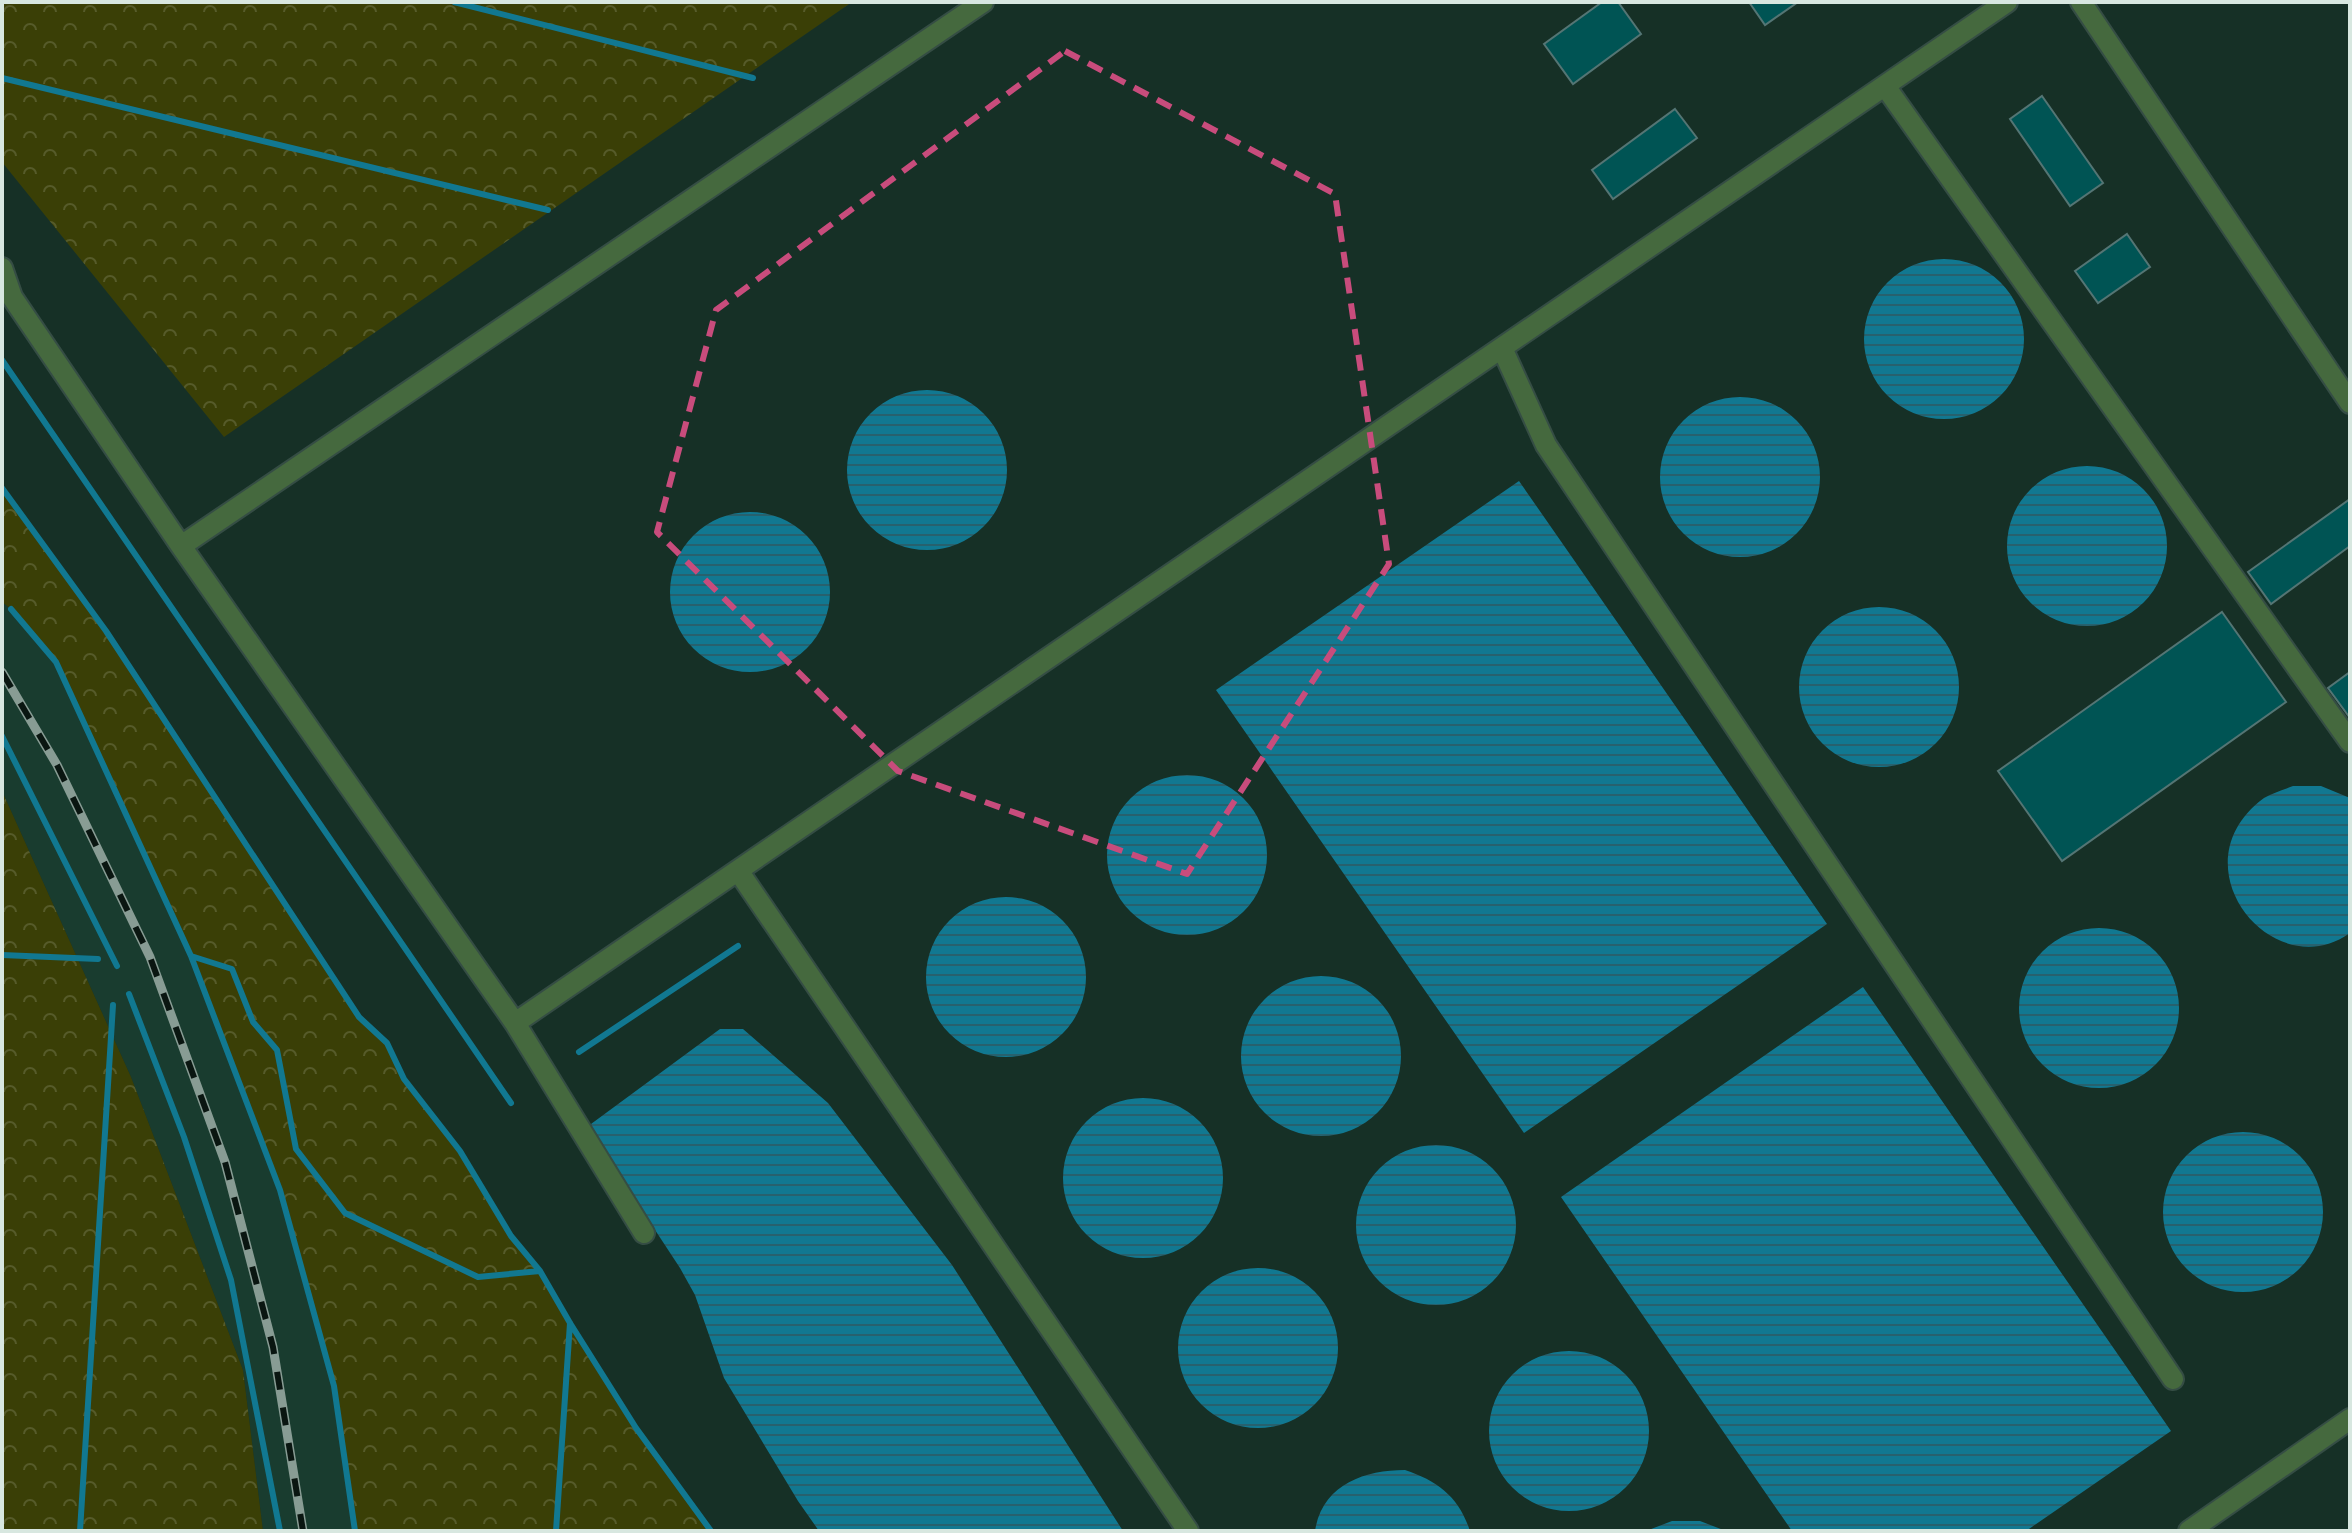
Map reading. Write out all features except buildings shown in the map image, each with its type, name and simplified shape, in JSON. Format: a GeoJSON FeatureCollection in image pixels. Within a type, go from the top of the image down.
{"type":"FeatureCollection","features":[{"type":"Feature","properties":{"kind":"lane"},"geometry":{"type":"LineString","coordinates":[[181,546],[983,2]]}},
{"type":"Feature","properties":{"kind":"lane"},"geometry":{"type":"LineString","coordinates":[[515,1023],[2007,2]]}},
{"type":"Feature","properties":{"kind":"lane"},"geometry":{"type":"LineString","coordinates":[[2081,2],[2350,403]]}},
{"type":"Feature","properties":{"kind":"lane"},"geometry":{"type":"LineString","coordinates":[[1885,86],[2350,742]]}},
{"type":"Feature","properties":{"kind":"lane"},"geometry":{"type":"LineString","coordinates":[[2,268],[12,297],[181,546],[515,1023],[644,1233]]}},
{"type":"Feature","properties":{"kind":"lane"},"geometry":{"type":"LineString","coordinates":[[1502,348],[1546,445],[2173,1379]]}},
{"type":"Feature","properties":{"kind":"lane"},"geometry":{"type":"LineString","coordinates":[[739,872],[1188,1531]]}},
{"type":"Feature","properties":{"kind":"lane"},"geometry":{"type":"LineString","coordinates":[[2189,1531],[2350,1419]]}},
{"type":"Feature","properties":{"kind":"highlighted area"},"geometry":{"type":"Polygon","coordinates":[[[1065,51],[1335,194],[1389,564],[1187,874],[898,771],[657,532],[716,310],[1065,51]]]}},
{"type":"Feature","properties":{"kind":"shaded area"},"geometry":{"type":"Polygon","coordinates":[[[2,602],[56,662],[191,956],[280,1190],[334,1386],[355,1531],[263,1531],[243,1370],[131,1077],[2,791],[2,602]]]}},
{"type":"Feature","properties":{"kind":"green space"},"geometry":{"type":"Polygon","coordinates":[[[2,2],[852,2],[224,437],[2,162],[2,2]]]}},
{"type":"Feature","properties":{"kind":"green space"},"geometry":{"type":"Polygon","coordinates":[[[2,488],[106,631],[359,1017],[387,1043],[404,1079],[460,1151],[511,1236],[540,1271],[636,1428],[711,1531],[355,1531],[334,1386],[280,1190],[191,956],[56,662],[2,602],[2,488]]]}},
{"type":"Feature","properties":{"kind":"green space"},"geometry":{"type":"Polygon","coordinates":[[[2,791],[131,1077],[243,1370],[263,1531],[2,1531],[2,791]]]}},
{"type":"Feature","properties":{"kind":"water"},"geometry":{"type":"Polygon","coordinates":[[[1944,259],[1975,265],[2000,283],[2018,308],[2024,339],[2018,370],[2000,395],[1975,413],[1944,419],[1913,413],[1888,395],[1870,370],[1864,339],[1870,308],[1888,283],[1913,265],[1944,259]]]}},
{"type":"Feature","properties":{"kind":"water"},"geometry":{"type":"Polygon","coordinates":[[[927,390],[958,396],[983,414],[1001,439],[1007,470],[1001,501],[983,526],[958,544],[927,550],[896,544],[871,526],[853,501],[847,470],[853,439],[871,414],[896,396],[927,390]]]}},
{"type":"Feature","properties":{"kind":"water"},"geometry":{"type":"Polygon","coordinates":[[[1740,397],[1771,403],[1796,421],[1814,446],[1820,477],[1814,508],[1796,533],[1771,551],[1740,557],[1709,551],[1684,533],[1666,508],[1660,477],[1666,446],[1684,421],[1709,403],[1740,397]]]}},
{"type":"Feature","properties":{"kind":"water"},"geometry":{"type":"Polygon","coordinates":[[[2087,466],[2118,472],[2143,490],[2161,515],[2167,546],[2161,577],[2143,602],[2118,620],[2087,626],[2056,620],[2031,602],[2013,577],[2007,546],[2013,515],[2031,490],[2056,472],[2087,466]]]}},
{"type":"Feature","properties":{"kind":"water"},"geometry":{"type":"Polygon","coordinates":[[[1519,481],[1827,924],[1524,1133],[1216,690],[1519,481]]]}},
{"type":"Feature","properties":{"kind":"water"},"geometry":{"type":"Polygon","coordinates":[[[750,512],[781,518],[806,536],[824,561],[830,592],[824,623],[806,648],[781,666],[750,672],[719,666],[694,648],[676,623],[670,592],[676,561],[694,536],[719,518],[750,512]]]}},
{"type":"Feature","properties":{"kind":"water"},"geometry":{"type":"Polygon","coordinates":[[[1879,607],[1910,613],[1935,631],[1953,656],[1959,687],[1953,718],[1935,743],[1910,761],[1879,767],[1848,761],[1823,743],[1805,718],[1799,687],[1805,656],[1823,631],[1848,613],[1879,607]]]}},
{"type":"Feature","properties":{"kind":"water"},"geometry":{"type":"Polygon","coordinates":[[[1187,775],[1218,781],[1243,799],[1261,824],[1267,855],[1261,886],[1243,911],[1218,929],[1187,935],[1156,929],[1131,911],[1113,886],[1107,855],[1113,824],[1131,799],[1156,781],[1187,775]]]}},
{"type":"Feature","properties":{"kind":"water"},"geometry":{"type":"Polygon","coordinates":[[[2293,786],[2321,786],[2350,798],[2350,933],[2320,946],[2291,945],[2265,932],[2244,911],[2231,885],[2228,855],[2238,825],[2264,798],[2293,786]]]}},
{"type":"Feature","properties":{"kind":"water"},"geometry":{"type":"Polygon","coordinates":[[[1006,897],[1037,903],[1062,921],[1080,946],[1086,977],[1080,1008],[1062,1033],[1037,1051],[1006,1057],[975,1051],[950,1033],[932,1008],[926,977],[932,946],[950,921],[975,903],[1006,897]]]}},
{"type":"Feature","properties":{"kind":"water"},"geometry":{"type":"Polygon","coordinates":[[[2099,928],[2130,934],[2155,952],[2173,977],[2179,1008],[2173,1039],[2155,1064],[2130,1082],[2099,1088],[2068,1082],[2043,1064],[2025,1039],[2019,1008],[2025,977],[2043,952],[2068,934],[2099,928]]]}},
{"type":"Feature","properties":{"kind":"water"},"geometry":{"type":"Polygon","coordinates":[[[1321,976],[1352,982],[1377,1000],[1395,1025],[1401,1056],[1395,1087],[1377,1112],[1352,1130],[1321,1136],[1290,1130],[1265,1112],[1247,1087],[1241,1056],[1247,1025],[1265,1000],[1290,982],[1321,976]]]}},
{"type":"Feature","properties":{"kind":"water"},"geometry":{"type":"Polygon","coordinates":[[[1863,987],[2171,1431],[2026,1531],[1792,1531],[1561,1197],[1863,987]]]}},
{"type":"Feature","properties":{"kind":"water"},"geometry":{"type":"Polygon","coordinates":[[[720,1029],[743,1029],[828,1103],[952,1265],[1123,1531],[819,1531],[724,1378],[695,1295],[596,1140],[591,1124],[720,1029]]]}},
{"type":"Feature","properties":{"kind":"water"},"geometry":{"type":"Polygon","coordinates":[[[1143,1098],[1174,1104],[1199,1122],[1217,1147],[1223,1178],[1217,1209],[1199,1234],[1174,1252],[1143,1258],[1112,1252],[1087,1234],[1069,1209],[1063,1178],[1069,1147],[1087,1122],[1112,1104],[1143,1098]]]}},
{"type":"Feature","properties":{"kind":"water"},"geometry":{"type":"Polygon","coordinates":[[[2243,1132],[2274,1138],[2299,1156],[2317,1181],[2323,1212],[2317,1243],[2299,1268],[2274,1286],[2243,1292],[2212,1286],[2187,1268],[2169,1243],[2163,1212],[2169,1181],[2187,1156],[2212,1138],[2243,1132]]]}},
{"type":"Feature","properties":{"kind":"water"},"geometry":{"type":"Polygon","coordinates":[[[1436,1145],[1467,1151],[1492,1169],[1510,1194],[1516,1225],[1510,1256],[1492,1281],[1467,1299],[1436,1305],[1405,1299],[1380,1281],[1362,1256],[1356,1225],[1362,1194],[1380,1169],[1405,1151],[1436,1145]]]}},
{"type":"Feature","properties":{"kind":"water"},"geometry":{"type":"Polygon","coordinates":[[[1258,1268],[1289,1274],[1314,1292],[1332,1317],[1338,1348],[1332,1379],[1314,1404],[1289,1422],[1258,1428],[1227,1422],[1202,1404],[1184,1379],[1178,1348],[1184,1317],[1202,1292],[1227,1274],[1258,1268]]]}},
{"type":"Feature","properties":{"kind":"water"},"geometry":{"type":"Polygon","coordinates":[[[1569,1351],[1600,1357],[1625,1375],[1643,1400],[1649,1431],[1643,1462],[1625,1487],[1600,1505],[1569,1511],[1538,1505],[1513,1487],[1495,1462],[1489,1431],[1495,1400],[1513,1375],[1538,1357],[1569,1351]]]}},
{"type":"Feature","properties":{"kind":"water"},"geometry":{"type":"Polygon","coordinates":[[[1405,1470],[1428,1479],[1446,1492],[1460,1509],[1470,1531],[1315,1531],[1326,1502],[1347,1483],[1375,1473],[1405,1470]]]}},
{"type":"Feature","properties":{"kind":"water"},"geometry":{"type":"Polygon","coordinates":[[[1672,1521],[1700,1521],[1726,1531],[1646,1531],[1672,1521]]]}},
{"type":"Feature","properties":{"kind":"waterway"},"geometry":{"type":"LineString","coordinates":[[454,2],[753,78]]}},
{"type":"Feature","properties":{"kind":"waterway"},"geometry":{"type":"LineString","coordinates":[[2,78],[548,210]]}},
{"type":"Feature","properties":{"kind":"waterway"},"geometry":{"type":"LineString","coordinates":[[2,360],[511,1103]]}},
{"type":"Feature","properties":{"kind":"waterway"},"geometry":{"type":"LineString","coordinates":[[2,488],[106,631],[359,1017],[387,1043],[404,1079],[460,1151],[511,1236],[540,1271],[636,1428],[711,1531]]}},
{"type":"Feature","properties":{"kind":"waterway"},"geometry":{"type":"LineString","coordinates":[[11,609],[56,662],[191,956],[280,1190],[334,1386],[355,1531]]}},
{"type":"Feature","properties":{"kind":"waterway"},"geometry":{"type":"LineString","coordinates":[[2,736],[117,966]]}},
{"type":"Feature","properties":{"kind":"waterway"},"geometry":{"type":"LineString","coordinates":[[579,1052],[738,946]]}},
{"type":"Feature","properties":{"kind":"waterway"},"geometry":{"type":"LineString","coordinates":[[2,955],[98,959]]}},
{"type":"Feature","properties":{"kind":"waterway"},"geometry":{"type":"LineString","coordinates":[[191,956],[232,969],[253,1022],[277,1050],[296,1149],[345,1213],[478,1277],[540,1271]]}},
{"type":"Feature","properties":{"kind":"waterway"},"geometry":{"type":"LineString","coordinates":[[129,994],[184,1137],[231,1280],[280,1531]]}},
{"type":"Feature","properties":{"kind":"waterway"},"geometry":{"type":"LineString","coordinates":[[80,1531],[113,1005]]}},
{"type":"Feature","properties":{"kind":"waterway"},"geometry":{"type":"LineString","coordinates":[[556,1531],[570,1323]]}},
{"type":"Feature","properties":{"kind":"railway"},"geometry":{"type":"LineString","coordinates":[[2,672],[57,765],[150,957],[225,1162],[273,1347],[303,1531]]}}]}
